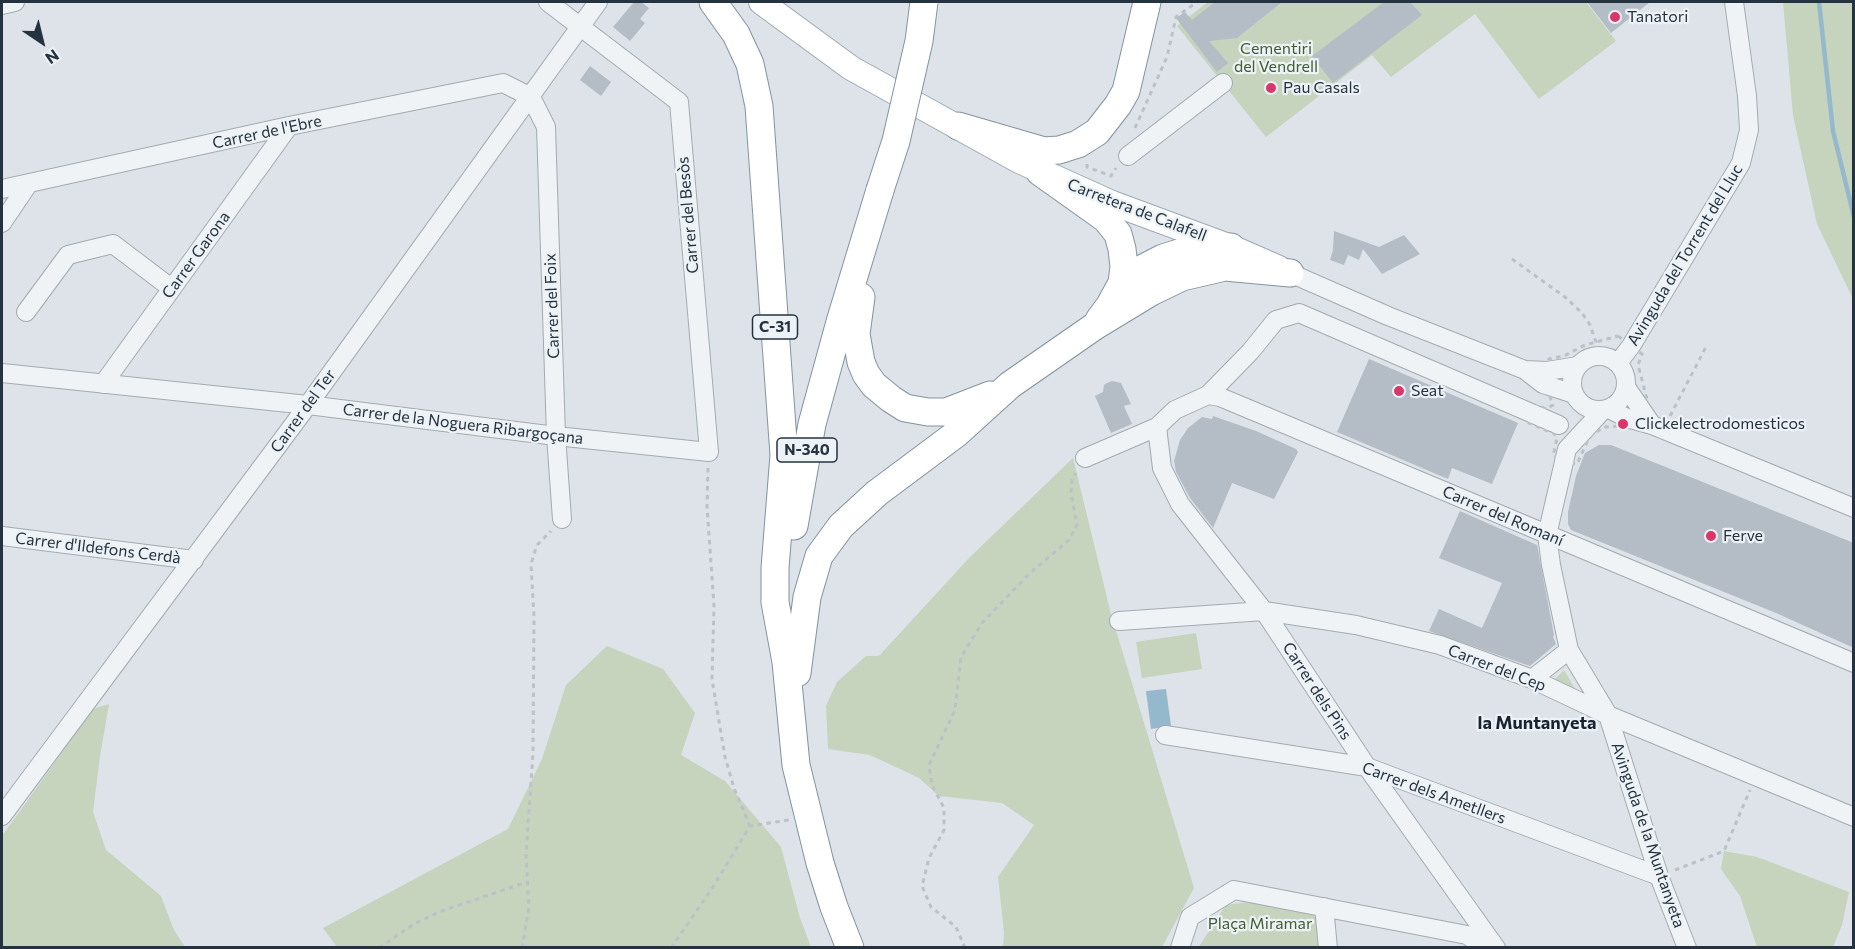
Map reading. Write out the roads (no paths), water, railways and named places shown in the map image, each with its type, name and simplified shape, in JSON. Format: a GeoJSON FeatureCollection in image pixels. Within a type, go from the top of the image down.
{"type":"FeatureCollection","features":[{"type":"Feature","properties":{"kind":"highway","name":"C-31"},"geometry":{"type":"LineString","coordinates":[[713,2],[736,34],[750,64],[759,106],[784,455],[775,568],[775,602],[786,662]]}},
{"type":"Feature","properties":{"kind":"highway","name":"N-340"},"geometry":{"type":"LineString","coordinates":[[850,948],[834,907],[808,817],[796,765],[786,662],[788,581],[799,491],[812,424],[896,141],[919,41],[924,2]]}},
{"type":"Feature","properties":{"kind":"highway"},"geometry":{"type":"LineString","coordinates":[[958,126],[1044,151],[1059,150],[1078,144],[1097,132],[1118,105],[1126,90],[1147,2]]}},
{"type":"Feature","properties":{"kind":"highway"},"geometry":{"type":"LineString","coordinates":[[1040,172],[1106,219],[1118,234],[1124,267],[1122,283]]}},
{"type":"Feature","properties":{"kind":"highway"},"geometry":{"type":"LineString","coordinates":[[864,245],[861,299],[856,334],[861,362],[874,385],[905,408],[946,412],[973,403],[1010,385]]}},
{"type":"Feature","properties":{"kind":"highway"},"geometry":{"type":"LineString","coordinates":[[1095,326],[1122,283],[1132,274],[1163,258],[1195,248],[1231,247]]}},
{"type":"Feature","properties":{"kind":"highway"},"geometry":{"type":"LineString","coordinates":[[791,710],[807,597],[819,556],[841,526],[859,508],[956,434],[1010,385],[1095,326],[1151,292],[1182,277],[1225,267],[1290,273]]}},
{"type":"Feature","properties":{"kind":"main road","name":"Carretera de Calafell"},"geometry":{"type":"LineString","coordinates":[[766,4],[851,68],[1040,172],[1112,203],[1231,247],[1290,273]]}},
{"type":"Feature","properties":{"kind":"street"},"geometry":{"type":"LineString","coordinates":[[2,4],[15,2]]}},
{"type":"Feature","properties":{"kind":"street","name":"Carrer del Besòs"},"geometry":{"type":"LineString","coordinates":[[548,2],[679,102],[709,452]]}},
{"type":"Feature","properties":{"kind":"street","name":"Carrer del Ter"},"geometry":{"type":"LineString","coordinates":[[2,816],[308,405],[598,2]]}},
{"type":"Feature","properties":{"kind":"street","name":"Avinguda del Torrent del Lluc"},"geometry":{"type":"LineString","coordinates":[[1618,363],[1631,346],[1741,163],[1749,130],[1747,96],[1734,2]]}},
{"type":"Feature","properties":{"kind":"street"},"geometry":{"type":"LineString","coordinates":[[1120,161],[1223,82]]}},
{"type":"Feature","properties":{"kind":"street","name":"Carrer de l'Ebre"},"geometry":{"type":"LineString","coordinates":[[2,189],[289,126],[503,83],[531,97]]}},
{"type":"Feature","properties":{"kind":"street","name":"Carrer del Foix"},"geometry":{"type":"LineString","coordinates":[[531,97],[546,127],[555,436],[562,519]]}},
{"type":"Feature","properties":{"kind":"street","name":"Carrer Garona"},"geometry":{"type":"LineString","coordinates":[[103,384],[289,126]]}},
{"type":"Feature","properties":{"kind":"street"},"geometry":{"type":"LineString","coordinates":[[2,223],[29,183]]}},
{"type":"Feature","properties":{"kind":"street"},"geometry":{"type":"LineString","coordinates":[[26,312],[68,255],[113,244],[171,288]]}},
{"type":"Feature","properties":{"kind":"street","name":"Carretera de Calafell"},"geometry":{"type":"LineString","coordinates":[[1290,273],[1388,316],[1525,370],[1543,384],[1576,397]]}},
{"type":"Feature","properties":{"kind":"street"},"geometry":{"type":"LineString","coordinates":[[1085,458],[1157,427],[1175,410],[1208,395],[1250,352],[1276,320],[1299,313],[1559,425],[1568,449]]}},
{"type":"Feature","properties":{"kind":"street"},"geometry":{"type":"LineString","coordinates":[[1559,425],[1576,397],[1573,376],[1578,366],[1598,356],[1618,363],[1626,379],[1626,387],[1620,400],[1606,409]]}},
{"type":"Feature","properties":{"kind":"street","name":"Carretera de Calafell"},"geometry":{"type":"LineString","coordinates":[[1525,370],[1547,371],[1578,366]]}},
{"type":"Feature","properties":{"kind":"street","name":"Carrer de la Noguera Ribargoçana"},"geometry":{"type":"LineString","coordinates":[[2,373],[308,405],[555,436],[709,452]]}},
{"type":"Feature","properties":{"kind":"street"},"geometry":{"type":"LineString","coordinates":[[1626,387],[1660,422]]}},
{"type":"Feature","properties":{"kind":"street","name":"Carrer del Romaní"},"geometry":{"type":"LineString","coordinates":[[1208,395],[1220,397],[1854,663]]}},
{"type":"Feature","properties":{"kind":"street"},"geometry":{"type":"LineString","coordinates":[[1576,397],[1587,407],[1606,409],[1627,418],[1660,422],[1854,508]]}},
{"type":"Feature","properties":{"kind":"street","name":"Avinguda de la Muntanyeta"},"geometry":{"type":"LineString","coordinates":[[1606,409],[1568,449],[1547,535],[1551,565],[1569,650],[1608,716],[1659,876],[1687,948]]}},
{"type":"Feature","properties":{"kind":"street","name":"Carrer dels Pins"},"geometry":{"type":"LineString","coordinates":[[1157,427],[1162,468],[1179,504],[1264,611],[1367,767],[1496,948]]}},
{"type":"Feature","properties":{"kind":"street","name":"Carrer d'Ildefons Cerdà"},"geometry":{"type":"LineString","coordinates":[[2,536],[194,560]]}},
{"type":"Feature","properties":{"kind":"street","name":"Carrer del Cep"},"geometry":{"type":"LineString","coordinates":[[1119,621],[1264,611],[1356,625],[1440,645],[1532,679],[1608,716],[1854,817]]}},
{"type":"Feature","properties":{"kind":"street"},"geometry":{"type":"LineString","coordinates":[[1532,679],[1569,650]]}},
{"type":"Feature","properties":{"kind":"street","name":"Carrer dels Ametllers"},"geometry":{"type":"LineString","coordinates":[[1165,735],[1367,767],[1659,876]]}},
{"type":"Feature","properties":{"kind":"street"},"geometry":{"type":"LineString","coordinates":[[1180,948],[1190,916],[1234,890],[1467,935],[1486,948]]}},
{"type":"Feature","properties":{"kind":"street"},"geometry":{"type":"LineString","coordinates":[[1324,907],[1328,948]]}},
{"type":"Feature","properties":{"kind":"water"},"geometry":{"type":"Polygon","coordinates":[[[1166,689],[1171,726],[1151,729],[1146,691],[1166,689]]]}},
{"type":"Feature","properties":{"kind":"waterway"},"geometry":{"type":"LineString","coordinates":[[1819,2],[1833,131],[1854,217]]}},
{"type":"Feature","properties":{"kind":"place","name":"Tanatori"},"geometry":{"type":"Point","coordinates":[1615,17]}},
{"type":"Feature","properties":{"kind":"place","name":"Pau Casals"},"geometry":{"type":"Point","coordinates":[1271,88]}},
{"type":"Feature","properties":{"kind":"place","name":"Seat"},"geometry":{"type":"Point","coordinates":[1399,391]}},
{"type":"Feature","properties":{"kind":"place","name":"Clickelectrodomesticos"},"geometry":{"type":"Point","coordinates":[1623,424]}},
{"type":"Feature","properties":{"kind":"place","name":"Ferve"},"geometry":{"type":"Point","coordinates":[1711,536]}},
{"type":"Feature","properties":{"kind":"district","name":"la Muntanyeta"},"geometry":{"type":"Point","coordinates":[1537,723]}},
{"type":"Feature","properties":{"kind":"park label","name":"Cementiri del Vendrell"},"geometry":{"type":"Point","coordinates":[1276,58]}},
{"type":"Feature","properties":{"kind":"park label","name":"Plaça Miramar"},"geometry":{"type":"Point","coordinates":[1260,924]}}]}
